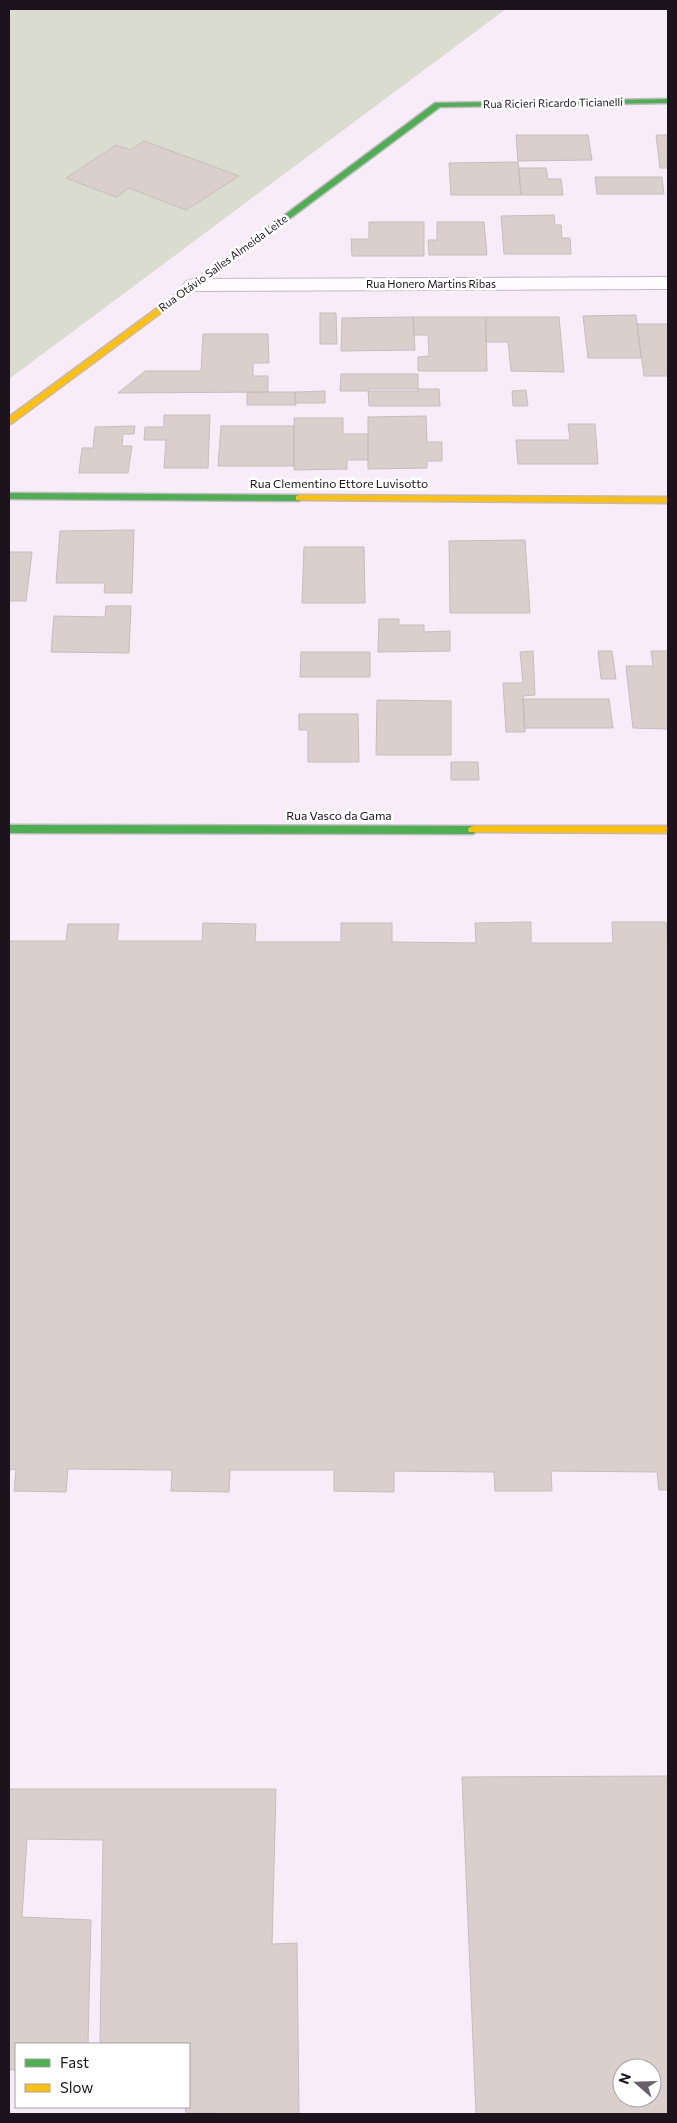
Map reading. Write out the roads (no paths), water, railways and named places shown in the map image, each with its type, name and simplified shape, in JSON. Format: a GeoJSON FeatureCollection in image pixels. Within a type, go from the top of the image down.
{"type":"FeatureCollection","features":[{"type":"Feature","properties":{"kind":"street","name":"Rua Ricieri Ricardo Ticianelli"},"geometry":{"type":"LineString","coordinates":[[438,105],[668,101]]}},
{"type":"Feature","properties":{"kind":"street","name":"Rua Otávio Salles Almeida Leite"},"geometry":{"type":"LineString","coordinates":[[9,421],[438,105]]}},
{"type":"Feature","properties":{"kind":"street","name":"Rua Honero Martins Ribas"},"geometry":{"type":"LineString","coordinates":[[193,286],[668,282]]}},
{"type":"Feature","properties":{"kind":"street","name":"Rua Clementino Ettore Luvisotto"},"geometry":{"type":"LineString","coordinates":[[9,496],[668,500]]}},
{"type":"Feature","properties":{"kind":"street","name":"Rua Vasco da Gama"},"geometry":{"type":"LineString","coordinates":[[9,829],[668,830]]}}]}
